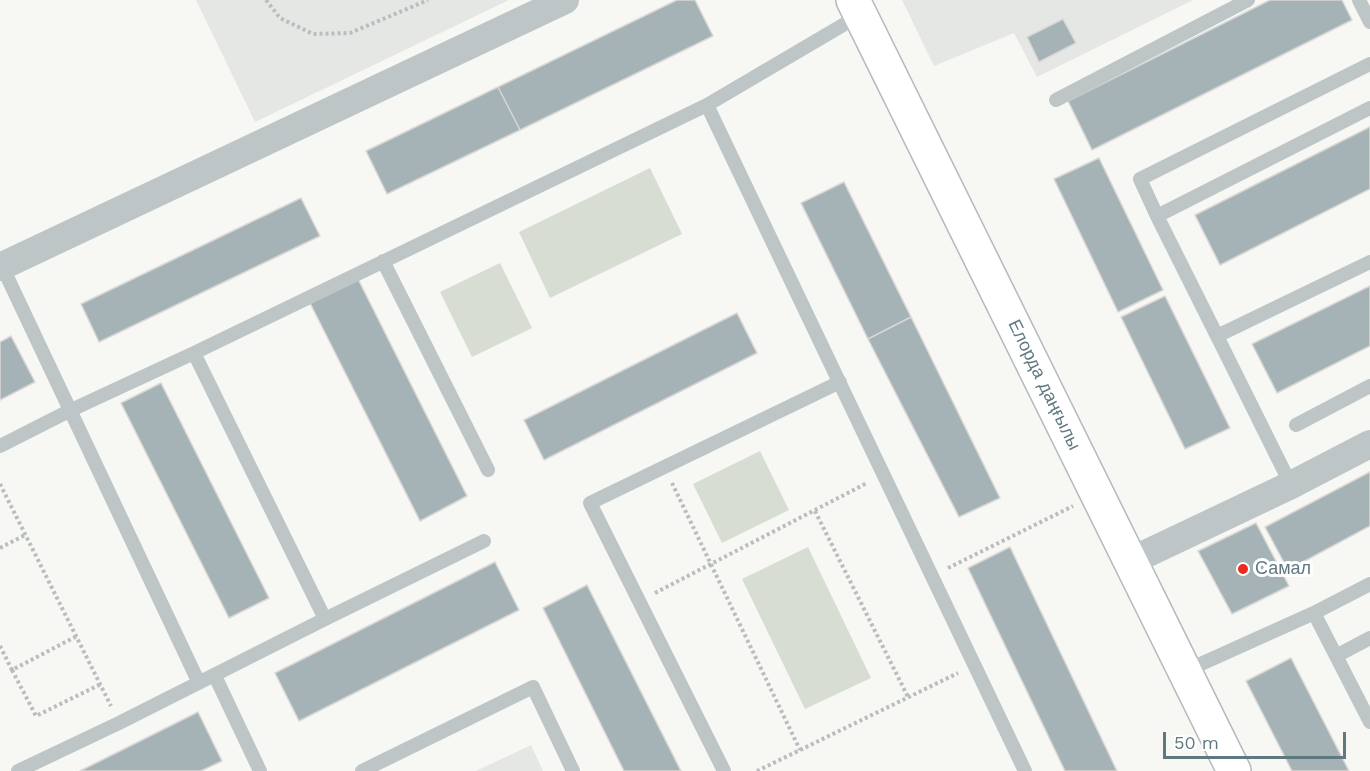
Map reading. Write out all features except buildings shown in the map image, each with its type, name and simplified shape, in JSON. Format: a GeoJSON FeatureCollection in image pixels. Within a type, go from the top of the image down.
{"type":"FeatureCollection","features":[{"type":"Feature","properties":{"kind":"street"},"geometry":{"type":"LineString","coordinates":[[1,267],[565,0]]}},
{"type":"Feature","properties":{"kind":"street","name":"Елорда даңғылы"},"geometry":{"type":"LineString","coordinates":[[857,7],[1131,561],[1183,672],[1234,771]]}},
{"type":"Feature","properties":{"kind":"street"},"geometry":{"type":"LineString","coordinates":[[1131,561],[1291,485],[1370,444]]}},
{"type":"Feature","properties":{"kind":"lane"},"geometry":{"type":"LineString","coordinates":[[1056,100],[1248,0]]}},
{"type":"Feature","properties":{"kind":"lane"},"geometry":{"type":"LineString","coordinates":[[1359,0],[1370,22]]}},
{"type":"Feature","properties":{"kind":"lane"},"geometry":{"type":"LineString","coordinates":[[0,446],[707,105],[857,7]]}},
{"type":"Feature","properties":{"kind":"lane"},"geometry":{"type":"LineString","coordinates":[[1291,485],[1140,178],[1370,64]]}},
{"type":"Feature","properties":{"kind":"lane"},"geometry":{"type":"LineString","coordinates":[[707,105],[1024,770]]}},
{"type":"Feature","properties":{"kind":"lane"},"geometry":{"type":"LineString","coordinates":[[1157,216],[1370,108]]}},
{"type":"Feature","properties":{"kind":"lane"},"geometry":{"type":"LineString","coordinates":[[383,261],[488,470]]}},
{"type":"Feature","properties":{"kind":"lane"},"geometry":{"type":"LineString","coordinates":[[1217,336],[1370,262]]}},
{"type":"Feature","properties":{"kind":"lane"},"geometry":{"type":"LineString","coordinates":[[1,267],[199,683]]}},
{"type":"Feature","properties":{"kind":"lane"},"geometry":{"type":"LineString","coordinates":[[194,353],[325,619]]}},
{"type":"Feature","properties":{"kind":"lane"},"geometry":{"type":"LineString","coordinates":[[724,771],[590,504],[840,382]]}},
{"type":"Feature","properties":{"kind":"lane"},"geometry":{"type":"LineString","coordinates":[[1296,425],[1370,386]]}},
{"type":"Feature","properties":{"kind":"lane"},"geometry":{"type":"LineString","coordinates":[[18,771],[215,676],[484,541]]}},
{"type":"Feature","properties":{"kind":"lane"},"geometry":{"type":"LineString","coordinates":[[1183,672],[1314,613],[1370,584]]}},
{"type":"Feature","properties":{"kind":"lane"},"geometry":{"type":"LineString","coordinates":[[1314,613],[1370,722]]}},
{"type":"Feature","properties":{"kind":"lane"},"geometry":{"type":"LineString","coordinates":[[1336,656],[1370,638]]}},
{"type":"Feature","properties":{"kind":"lane"},"geometry":{"type":"LineString","coordinates":[[215,676],[260,771]]}},
{"type":"Feature","properties":{"kind":"lane"},"geometry":{"type":"LineString","coordinates":[[362,771],[533,687],[573,771]]}},
{"type":"Feature","properties":{"kind":"path"},"geometry":{"type":"LineString","coordinates":[[266,0],[280,18],[313,34],[350,33],[428,0]]}},
{"type":"Feature","properties":{"kind":"path"},"geometry":{"type":"LineString","coordinates":[[665,467],[800,750]]}},
{"type":"Feature","properties":{"kind":"path"},"geometry":{"type":"LineString","coordinates":[[639,602],[884,475]]}},
{"type":"Feature","properties":{"kind":"path"},"geometry":{"type":"LineString","coordinates":[[0,484],[78,636],[119,723]]}},
{"type":"Feature","properties":{"kind":"path"},"geometry":{"type":"LineString","coordinates":[[932,576],[1098,494]]}},
{"type":"Feature","properties":{"kind":"path"},"geometry":{"type":"LineString","coordinates":[[815,511],[908,697]]}},
{"type":"Feature","properties":{"kind":"path"},"geometry":{"type":"LineString","coordinates":[[0,548],[26,535]]}},
{"type":"Feature","properties":{"kind":"path"},"geometry":{"type":"LineString","coordinates":[[12,670],[78,636]]}},
{"type":"Feature","properties":{"kind":"path"},"geometry":{"type":"LineString","coordinates":[[0,646],[36,716],[101,684]]}},
{"type":"Feature","properties":{"kind":"path"},"geometry":{"type":"LineString","coordinates":[[757,771],[974,664]]}},
{"type":"Feature","properties":{"kind":"shaded area"},"geometry":{"type":"Polygon","coordinates":[[[196,0],[509,0],[255,122],[196,0]]]}},
{"type":"Feature","properties":{"kind":"shaded area"},"geometry":{"type":"Polygon","coordinates":[[[902,0],[1193,0],[1037,77],[1014,33],[934,66],[902,0]]]}},
{"type":"Feature","properties":{"kind":"shaded area"},"geometry":{"type":"Polygon","coordinates":[[[650,168],[682,234],[550,298],[519,232],[650,168]]]}},
{"type":"Feature","properties":{"kind":"shaded area"},"geometry":{"type":"Polygon","coordinates":[[[500,263],[532,328],[472,357],[440,292],[500,263]]]}},
{"type":"Feature","properties":{"kind":"shaded area"},"geometry":{"type":"Polygon","coordinates":[[[760,451],[789,510],[722,543],[693,484],[760,451]]]}},
{"type":"Feature","properties":{"kind":"shaded area"},"geometry":{"type":"Polygon","coordinates":[[[808,547],[871,678],[805,709],[742,579],[808,547]]]}},
{"type":"Feature","properties":{"kind":"shaded area"},"geometry":{"type":"Polygon","coordinates":[[[531,745],[543,771],[476,771],[531,745]]]}},
{"type":"Feature","properties":{"kind":"place","name":"Самал"},"geometry":{"type":"Point","coordinates":[1243,569]}}]}
